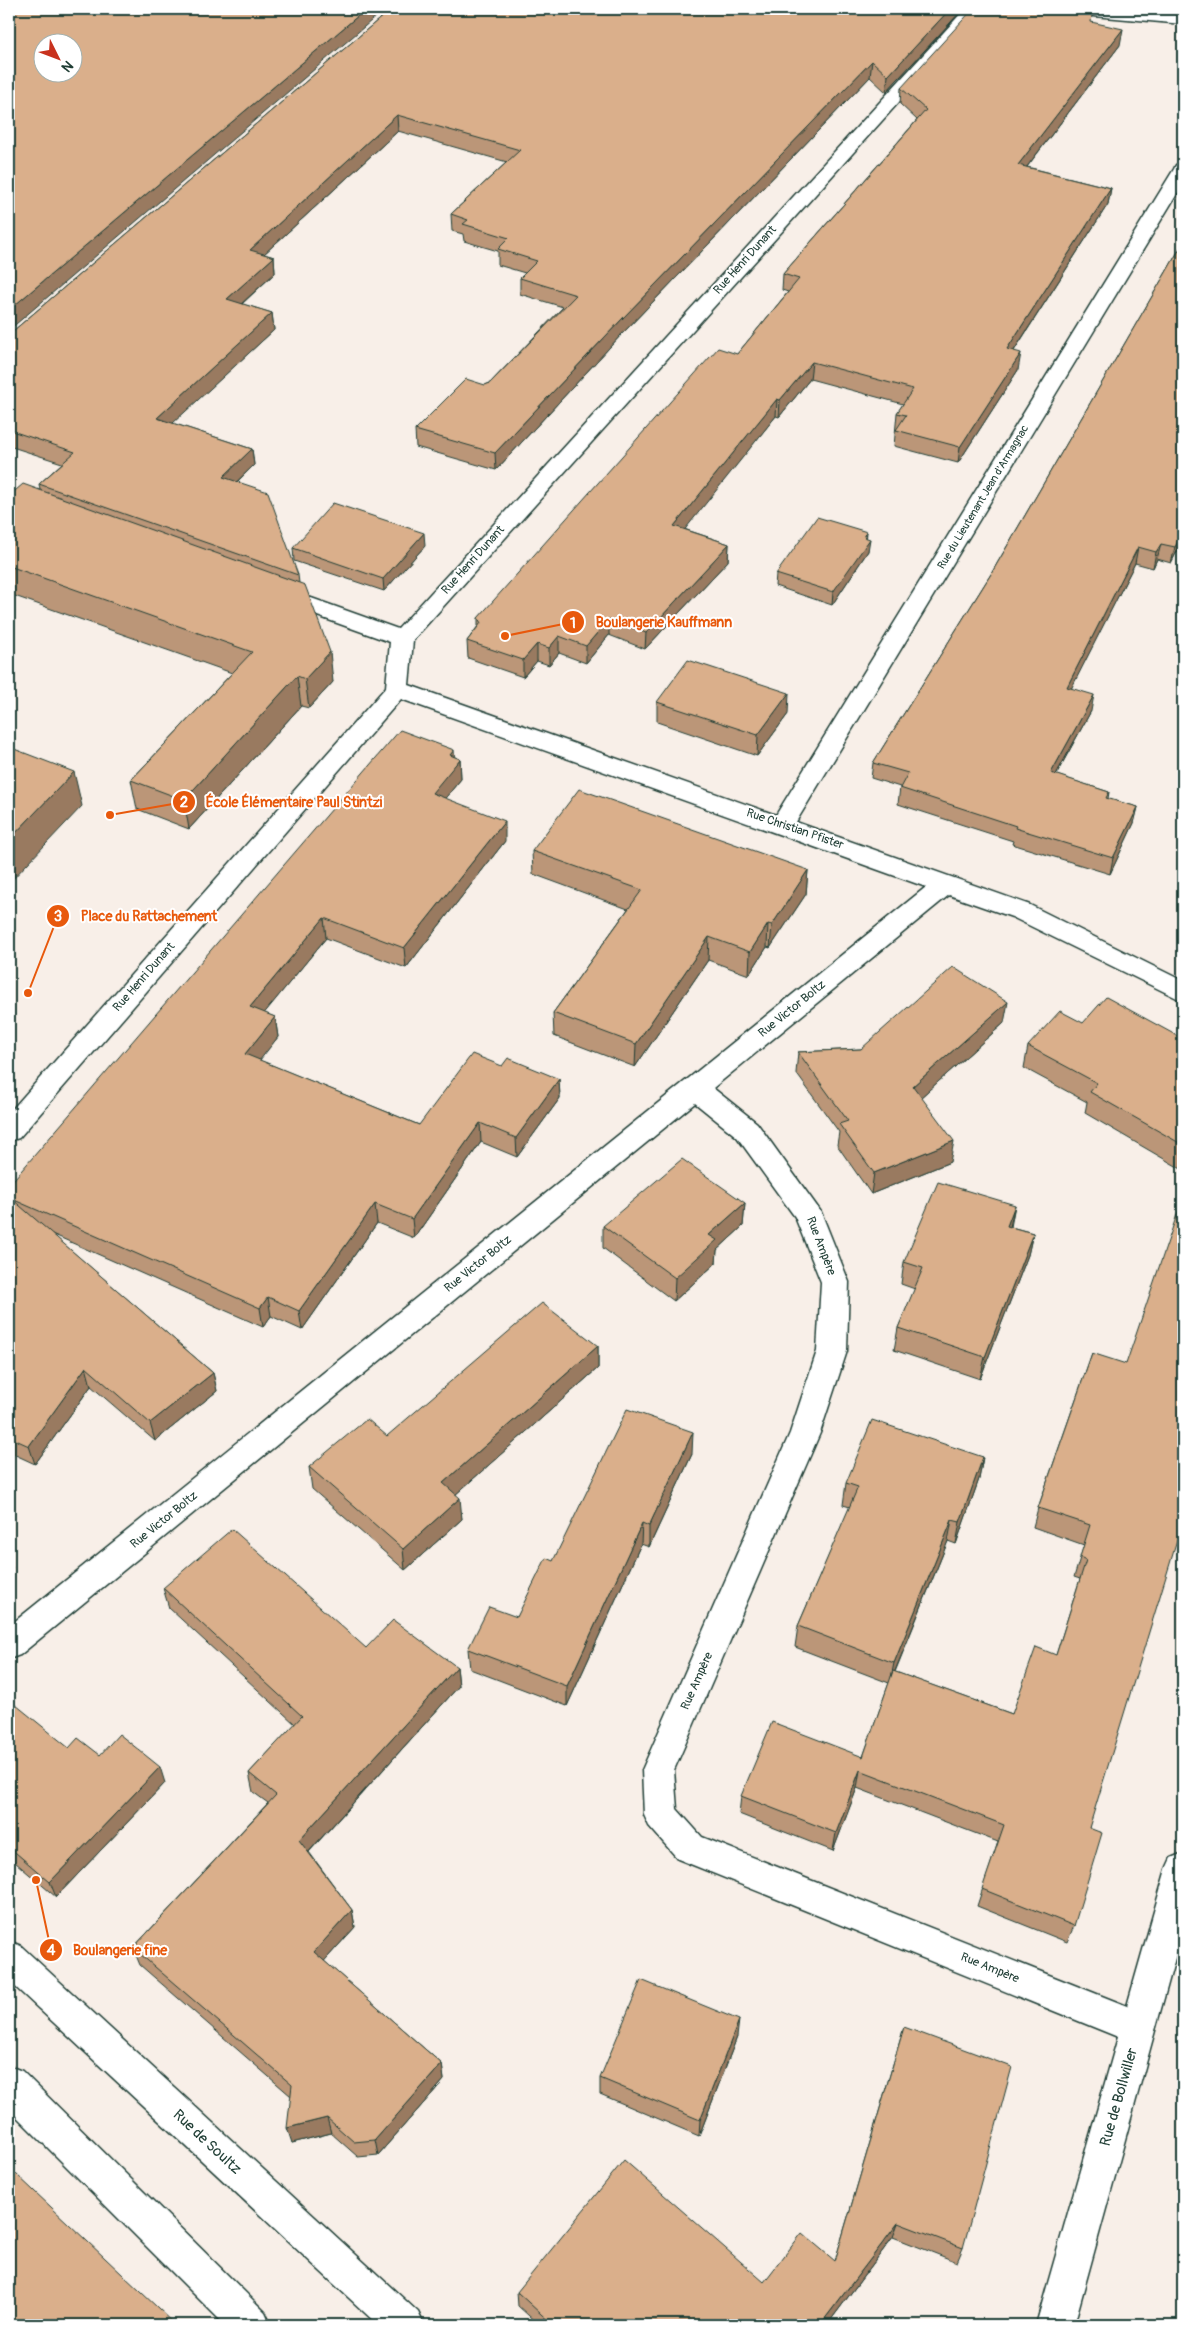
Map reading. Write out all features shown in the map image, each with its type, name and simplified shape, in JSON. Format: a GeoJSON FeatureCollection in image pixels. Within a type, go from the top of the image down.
{"type":"FeatureCollection","features":[{"type":"Feature","properties":{"kind":"street","name":"Rue Henri Dunant"},"geometry":{"type":"LineString","coordinates":[[402,638],[974,9]]}},
{"type":"Feature","properties":{"kind":"street"},"geometry":{"type":"LineString","coordinates":[[1071,9],[1155,13],[1183,19]]}},
{"type":"Feature","properties":{"kind":"street","name":"Rue du Lieutenant Jean d'Armagnac"},"geometry":{"type":"LineString","coordinates":[[782,824],[1183,169]]}},
{"type":"Feature","properties":{"kind":"street"},"geometry":{"type":"LineString","coordinates":[[262,588],[402,638],[397,689]]}},
{"type":"Feature","properties":{"kind":"street","name":"Rue Henri Dunant"},"geometry":{"type":"LineString","coordinates":[[9,1131],[397,689]]}},
{"type":"Feature","properties":{"kind":"street","name":"Rue Christian Pfister"},"geometry":{"type":"LineString","coordinates":[[397,689],[947,883],[1030,915],[1183,992]]}},
{"type":"Feature","properties":{"kind":"street","name":"Rue Victor Boltz"},"geometry":{"type":"LineString","coordinates":[[9,1645],[947,883]]}},
{"type":"Feature","properties":{"kind":"street","name":"Rue Ampère"},"geometry":{"type":"LineString","coordinates":[[695,1088],[747,1130],[807,1212],[835,1282],[832,1351],[805,1433],[658,1770],[661,1814],[690,1848],[1139,2028]]}},
{"type":"Feature","properties":{"kind":"street","name":"Rue de Bollwiller"},"geometry":{"type":"LineString","coordinates":[[1055,2325],[1183,1869]]}},
{"type":"Feature","properties":{"kind":"street","name":"Rue de Soultz"},"geometry":{"type":"LineString","coordinates":[[9,1958],[405,2325]]}},
{"type":"Feature","properties":{"kind":"street"},"geometry":{"type":"LineString","coordinates":[[9,2084],[252,2325]]}},
{"type":"Feature","properties":{"kind":"building"},"geometry":{"type":"Polygon","coordinates":[[[9,9],[252,9],[264,12],[268,9],[366,9],[9,310],[9,9]]]}},
{"type":"Feature","properties":{"kind":"building"},"geometry":{"type":"Polygon","coordinates":[[[391,9],[730,9],[753,15],[759,9],[950,9],[888,76],[872,61],[495,453],[415,430],[466,379],[485,385],[490,383],[576,295],[520,278],[537,261],[498,249],[509,238],[463,224],[468,220],[451,214],[520,150],[397,115],[250,250],[274,257],[227,299],[272,313],[157,418],[252,449],[223,477],[268,492],[298,575],[39,484],[75,452],[9,430],[9,332],[13,331],[391,9]]]}},
{"type":"Feature","properties":{"kind":"building"},"geometry":{"type":"Polygon","coordinates":[[[973,9],[1093,9],[1091,22],[1123,29],[1018,165],[1111,188],[1007,349],[1021,353],[960,447],[896,430],[906,415],[897,413],[913,389],[812,362],[780,400],[777,399],[674,526],[729,544],[646,633],[609,619],[586,646],[559,636],[549,648],[537,644],[523,660],[467,641],[481,623],[478,618],[718,348],[737,354],[799,279],[783,274],[926,110],[901,88],[973,9]]]}},
{"type":"Feature","properties":{"kind":"building"},"geometry":{"type":"Polygon","coordinates":[[[1183,243],[1183,531],[1175,547],[1161,544],[1156,552],[1138,547],[1067,687],[1094,695],[1051,773],[1109,792],[1106,798],[1138,807],[1113,858],[1015,828],[1016,826],[900,788],[908,773],[873,763],[991,574],[1183,243]]]}},
{"type":"Feature","properties":{"kind":"building"},"geometry":{"type":"Polygon","coordinates":[[[23,484],[305,585],[330,652],[305,679],[297,676],[184,800],[131,780],[252,652],[9,566],[9,496],[23,484]]]}},
{"type":"Feature","properties":{"kind":"building"},"geometry":{"type":"Polygon","coordinates":[[[333,503],[424,533],[383,579],[293,548],[333,503]]]}},
{"type":"Feature","properties":{"kind":"building"},"geometry":{"type":"Polygon","coordinates":[[[817,517],[867,532],[864,537],[870,539],[833,592],[776,574],[817,517]]]}},
{"type":"Feature","properties":{"kind":"building"},"geometry":{"type":"Polygon","coordinates":[[[688,660],[789,693],[758,735],[657,702],[688,660]]]}},
{"type":"Feature","properties":{"kind":"building"},"geometry":{"type":"Polygon","coordinates":[[[400,730],[454,750],[450,755],[460,759],[432,793],[505,821],[404,948],[324,918],[250,1007],[275,1017],[245,1054],[419,1125],[472,1054],[502,1066],[508,1058],[559,1079],[516,1138],[480,1123],[412,1219],[375,1204],[299,1311],[268,1297],[260,1308],[12,1199],[213,1373],[150,1423],[86,1367],[29,1446],[9,1437],[9,1185],[400,730]]]}},
{"type":"Feature","properties":{"kind":"building"},"geometry":{"type":"Polygon","coordinates":[[[9,747],[74,772],[9,840],[9,747]]]}},
{"type":"Feature","properties":{"kind":"building"},"geometry":{"type":"Polygon","coordinates":[[[579,789],[808,870],[772,925],[768,924],[750,952],[709,937],[636,1044],[553,1013],[642,890],[532,851],[579,789]]]}},
{"type":"Feature","properties":{"kind":"building"},"geometry":{"type":"Polygon","coordinates":[[[953,967],[1008,1002],[913,1086],[954,1141],[874,1173],[839,1124],[848,1121],[798,1052],[861,1049],[953,967]]]}},
{"type":"Feature","properties":{"kind":"building"},"geometry":{"type":"Polygon","coordinates":[[[1106,997],[1183,1039],[1183,1145],[1090,1092],[1097,1083],[1028,1046],[1060,1011],[1083,1023],[1106,997]]]}},
{"type":"Feature","properties":{"kind":"building"},"geometry":{"type":"Polygon","coordinates":[[[682,1159],[745,1203],[709,1235],[717,1240],[675,1278],[603,1226],[682,1159]]]}},
{"type":"Feature","properties":{"kind":"building"},"geometry":{"type":"Polygon","coordinates":[[[938,1182],[1015,1205],[1007,1226],[1033,1233],[985,1357],[898,1328],[923,1268],[904,1262],[938,1182]]]}},
{"type":"Feature","properties":{"kind":"building"},"geometry":{"type":"Polygon","coordinates":[[[1183,1197],[1183,1521],[1089,1828],[1102,1833],[1074,1926],[982,1889],[1004,1825],[860,1770],[836,1833],[741,1796],[772,1722],[863,1757],[893,1671],[1012,1714],[1036,1647],[1056,1655],[1086,1560],[1080,1557],[1090,1525],[1038,1508],[1092,1353],[1126,1364],[1183,1197]]]}},
{"type":"Feature","properties":{"kind":"building"},"geometry":{"type":"Polygon","coordinates":[[[542,1303],[598,1346],[443,1483],[460,1498],[403,1549],[309,1467],[367,1419],[387,1436],[542,1303]]]}},
{"type":"Feature","properties":{"kind":"building"},"geometry":{"type":"Polygon","coordinates":[[[627,1409],[693,1432],[649,1526],[642,1523],[567,1686],[468,1649],[489,1607],[517,1617],[546,1558],[553,1561],[627,1409]]]}},
{"type":"Feature","properties":{"kind":"building"},"geometry":{"type":"Polygon","coordinates":[[[872,1420],[983,1457],[960,1522],[952,1520],[894,1663],[798,1626],[858,1487],[846,1483],[872,1420]]]}},
{"type":"Feature","properties":{"kind":"building"},"geometry":{"type":"Polygon","coordinates":[[[232,1529],[366,1648],[393,1620],[457,1667],[299,1840],[352,1910],[314,1952],[442,2064],[375,2140],[354,2142],[327,2118],[287,2128],[292,2085],[133,1948],[276,1795],[249,1773],[302,1716],[163,1588],[232,1529]]]}},
{"type":"Feature","properties":{"kind":"building"},"geometry":{"type":"Polygon","coordinates":[[[16,1705],[69,1748],[78,1738],[100,1755],[119,1734],[160,1767],[50,1882],[9,1847],[9,1712],[16,1705]]]}},
{"type":"Feature","properties":{"kind":"building"},"geometry":{"type":"Polygon","coordinates":[[[641,1980],[739,2020],[700,2120],[600,2078],[641,1980]]]}},
{"type":"Feature","properties":{"kind":"building"},"geometry":{"type":"Polygon","coordinates":[[[904,2027],[1012,2067],[963,2248],[898,2223],[820,2325],[553,2325],[517,2292],[624,2160],[764,2282],[802,2233],[835,2261],[904,2027]]]}},
{"type":"Feature","properties":{"kind":"building"},"geometry":{"type":"Polygon","coordinates":[[[16,2174],[176,2325],[9,2325],[9,2181],[16,2174]]]}},
{"type":"Feature","properties":{"kind":"place","name":"Boulangerie Kauffmann"},"geometry":{"type":"Point","coordinates":[505,636]}},
{"type":"Feature","properties":{"kind":"place","name":"École Élémentaire Paul Stintzi"},"geometry":{"type":"Point","coordinates":[110,815]}},
{"type":"Feature","properties":{"kind":"place","name":"Place du Rattachement"},"geometry":{"type":"Point","coordinates":[28,993]}},
{"type":"Feature","properties":{"kind":"place","name":"Boulangerie fine"},"geometry":{"type":"Point","coordinates":[36,1880]}}]}
